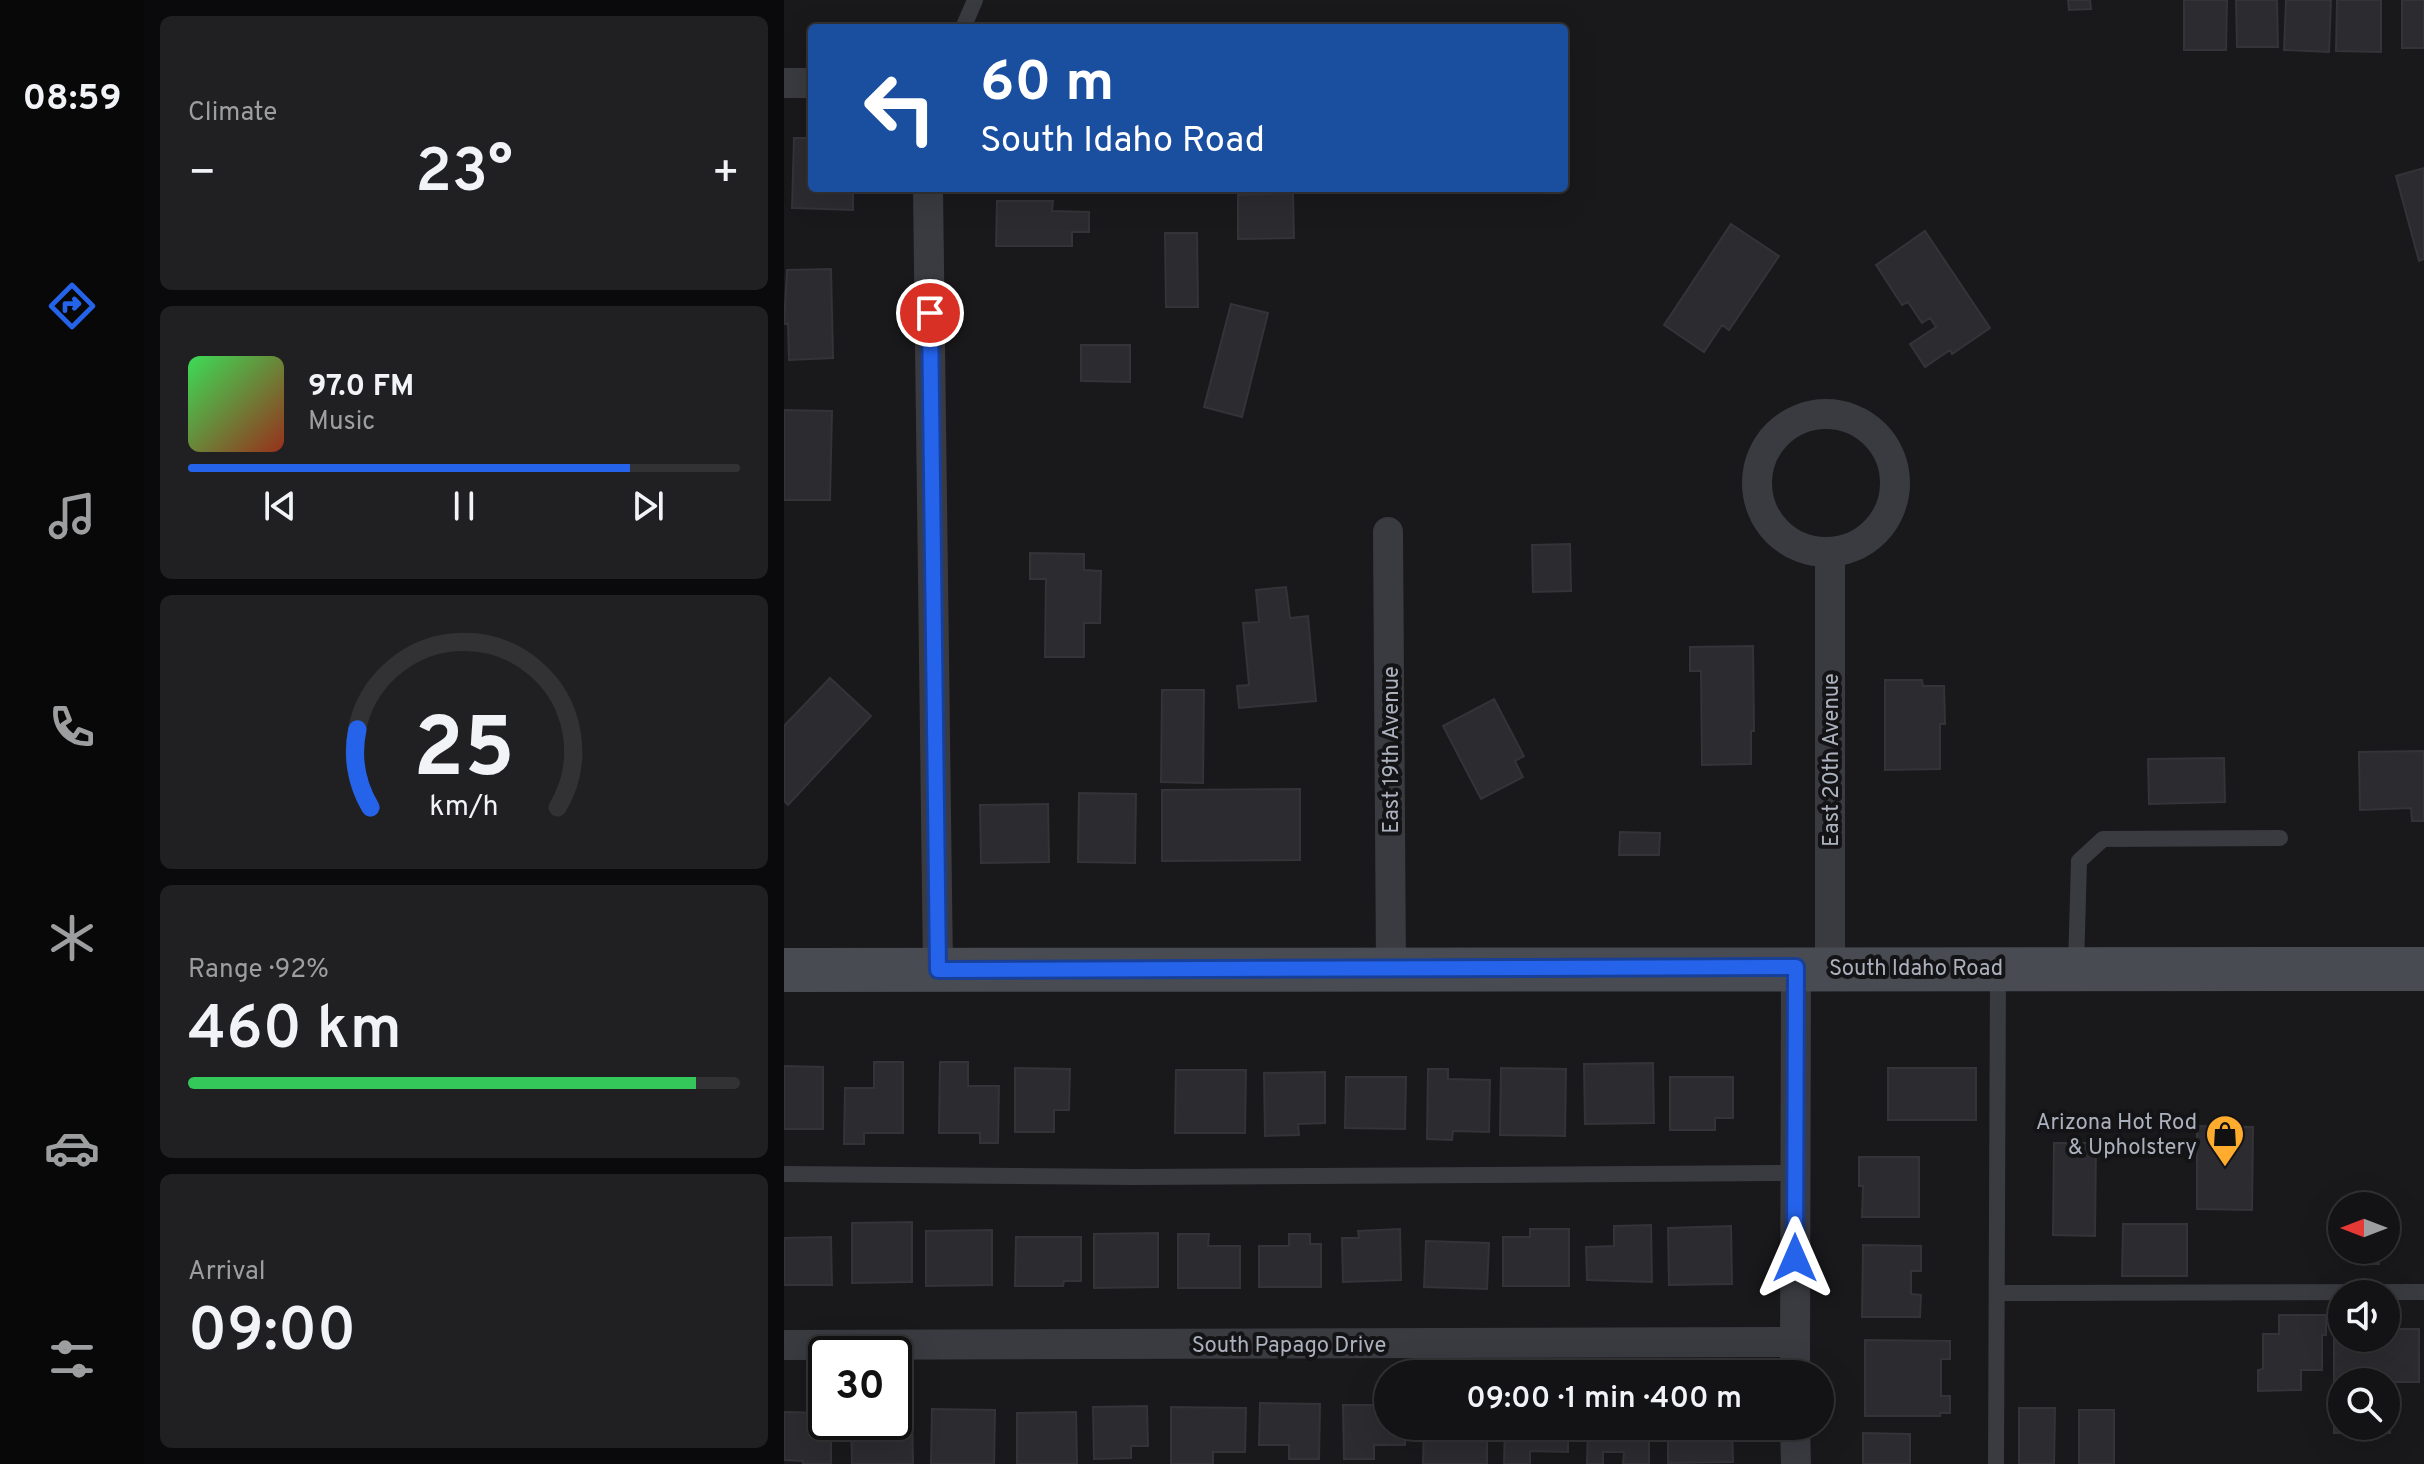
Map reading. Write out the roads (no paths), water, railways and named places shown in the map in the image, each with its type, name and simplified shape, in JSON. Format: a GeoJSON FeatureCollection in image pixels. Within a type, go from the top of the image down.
{"type":"FeatureCollection","features":[{"type":"Feature","properties":{"kind":"main road","name":"South Idaho Road"},"geometry":{"type":"LineString","coordinates":[[784,970],[2424,969]]}},
{"type":"Feature","properties":{"kind":"street"},"geometry":{"type":"LineString","coordinates":[[784,83],[808,83]]}},
{"type":"Feature","properties":{"kind":"street"},"geometry":{"type":"LineString","coordinates":[[928,192],[938,970]]}},
{"type":"Feature","properties":{"kind":"street"},"geometry":{"type":"LineString","coordinates":[[1812,414],[1835,414],[1857,420],[1875,433],[1888,452],[1894,474],[1893,496],[1878,527],[1852,547],[1830,552],[1807,549],[1786,539],[1770,524],[1760,503],[1757,480],[1761,457],[1773,438],[1790,423],[1812,414]]}},
{"type":"Feature","properties":{"kind":"street","name":"East 19th Avenue"},"geometry":{"type":"LineString","coordinates":[[1388,532],[1391,969]]}},
{"type":"Feature","properties":{"kind":"street","name":"East 20th Avenue"},"geometry":{"type":"LineString","coordinates":[[1795,1360],[1795,1173],[1813,967],[1830,552]]}},
{"type":"Feature","properties":{"kind":"street","name":"South Papago Drive"},"geometry":{"type":"LineString","coordinates":[[784,1345],[1794,1342]]}},
{"type":"Feature","properties":{"kind":"street"},"geometry":{"type":"LineString","coordinates":[[1795,1440],[1796,1464]]}},
{"type":"Feature","properties":{"kind":"lane"},"geometry":{"type":"LineString","coordinates":[[965,24],[975,0]]}},
{"type":"Feature","properties":{"kind":"lane"},"geometry":{"type":"LineString","coordinates":[[2076,967],[2079,861],[2103,839],[2280,838]]}},
{"type":"Feature","properties":{"kind":"lane"},"geometry":{"type":"LineString","coordinates":[[1996,1464],[1998,968]]}},
{"type":"Feature","properties":{"kind":"lane"},"geometry":{"type":"LineString","coordinates":[[784,1174],[1150,1177],[1795,1173]]}},
{"type":"Feature","properties":{"kind":"lane"},"geometry":{"type":"LineString","coordinates":[[1997,1293],[2424,1292]]}},
{"type":"Feature","properties":{"kind":"place","name":"Arizona Hot Rod & Upholstery"},"geometry":{"type":"Point","coordinates":[2225,1168]}}]}
